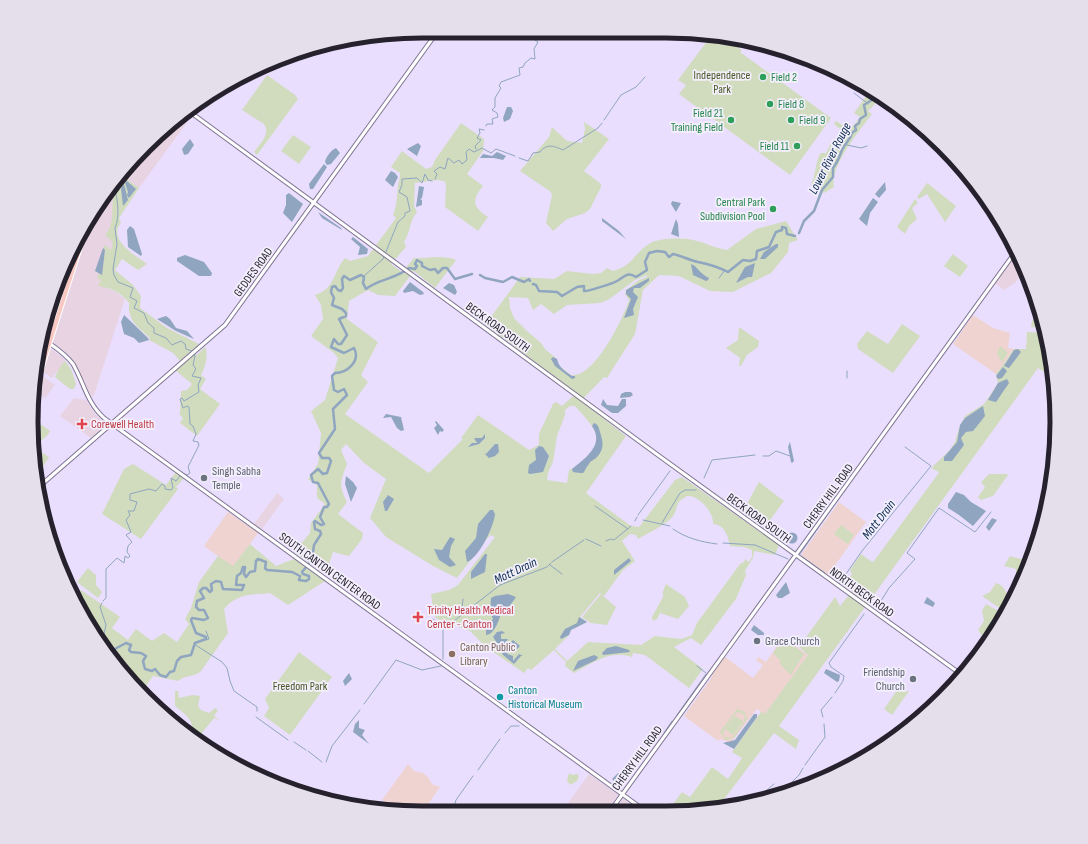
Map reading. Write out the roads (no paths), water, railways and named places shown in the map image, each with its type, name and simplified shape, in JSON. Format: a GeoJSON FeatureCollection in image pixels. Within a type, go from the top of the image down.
{"type":"FeatureCollection","features":[{"type":"Feature","properties":{"kind":"main road","name":"GEDDES ROAD"},"geometry":{"type":"LineString","coordinates":[[43,483],[226,323],[315,203],[433,38]]}},
{"type":"Feature","properties":{"kind":"main road","name":"BECK ROAD SOUTH"},"geometry":{"type":"LineString","coordinates":[[193,114],[796,556]]}},
{"type":"Feature","properties":{"kind":"main road"},"geometry":{"type":"LineString","coordinates":[[42,365],[78,251]]}},
{"type":"Feature","properties":{"kind":"main road","name":"CHERRY HILL ROAD"},"geometry":{"type":"LineString","coordinates":[[614,806],[1012,256]]}},
{"type":"Feature","properties":{"kind":"main road"},"geometry":{"type":"LineString","coordinates":[[60,294],[60,297],[63,298]]}},
{"type":"Feature","properties":{"kind":"main road"},"geometry":{"type":"LineString","coordinates":[[55,308],[58,308],[59,311]]}},
{"type":"Feature","properties":{"kind":"main road","name":"SOUTH CANTON CENTER ROAD"},"geometry":{"type":"LineString","coordinates":[[46,341],[68,359],[75,369],[92,405],[112,424],[638,806]]}},
{"type":"Feature","properties":{"kind":"main road","name":"NORTH BECK ROAD"},"geometry":{"type":"LineString","coordinates":[[796,556],[958,672]]}},
{"type":"Feature","properties":{"kind":"water"},"geometry":{"type":"Polygon","coordinates":[[[507,107],[511,107],[513,111],[510,119],[504,122],[503,118],[507,107]]]}},
{"type":"Feature","properties":{"kind":"water"},"geometry":{"type":"Polygon","coordinates":[[[190,139],[194,145],[188,154],[184,155],[182,149],[190,139]]]}},
{"type":"Feature","properties":{"kind":"water"},"geometry":{"type":"Polygon","coordinates":[[[418,143],[421,146],[417,156],[407,149],[418,143]]]}},
{"type":"Feature","properties":{"kind":"water"},"geometry":{"type":"Polygon","coordinates":[[[336,148],[340,153],[331,164],[327,165],[325,162],[326,158],[336,148]]]}},
{"type":"Feature","properties":{"kind":"water"},"geometry":{"type":"Polygon","coordinates":[[[497,152],[506,156],[503,160],[494,158],[480,158],[483,154],[492,156],[497,152]]]}},
{"type":"Feature","properties":{"kind":"water"},"geometry":{"type":"Polygon","coordinates":[[[324,164],[327,167],[313,189],[310,189],[309,184],[324,164]]]}},
{"type":"Feature","properties":{"kind":"water"},"geometry":{"type":"Polygon","coordinates":[[[391,171],[398,177],[393,187],[385,180],[391,171]]]}},
{"type":"Feature","properties":{"kind":"water"},"geometry":{"type":"Polygon","coordinates":[[[127,181],[136,189],[129,198],[125,183],[127,181]]]}},
{"type":"Feature","properties":{"kind":"water"},"geometry":{"type":"Polygon","coordinates":[[[885,182],[886,190],[879,198],[875,194],[885,182]]]}},
{"type":"Feature","properties":{"kind":"water"},"geometry":{"type":"Polygon","coordinates":[[[124,184],[128,200],[123,206],[121,188],[124,184]]]}},
{"type":"Feature","properties":{"kind":"water"},"geometry":{"type":"Polygon","coordinates":[[[419,186],[424,187],[422,198],[420,199],[422,200],[422,205],[416,207],[419,186]]]}},
{"type":"Feature","properties":{"kind":"water"},"geometry":{"type":"Polygon","coordinates":[[[289,193],[303,204],[292,222],[283,213],[286,205],[286,195],[289,193]]]}},
{"type":"Feature","properties":{"kind":"water"},"geometry":{"type":"Polygon","coordinates":[[[873,198],[878,202],[870,213],[867,226],[859,219],[873,198]]]}},
{"type":"Feature","properties":{"kind":"water"},"geometry":{"type":"Polygon","coordinates":[[[672,201],[681,203],[676,212],[671,204],[672,201]]]}},
{"type":"Feature","properties":{"kind":"water"},"geometry":{"type":"Polygon","coordinates":[[[318,212],[341,228],[342,230],[322,218],[318,212]]]}},
{"type":"Feature","properties":{"kind":"water"},"geometry":{"type":"Polygon","coordinates":[[[602,218],[619,231],[626,239],[602,221],[602,218]]]}},
{"type":"Feature","properties":{"kind":"water"},"geometry":{"type":"Polygon","coordinates":[[[676,219],[678,224],[679,237],[671,234],[676,219]]]}},
{"type":"Feature","properties":{"kind":"water"},"geometry":{"type":"Polygon","coordinates":[[[130,226],[134,229],[142,254],[141,256],[128,247],[127,230],[130,226]]]}},
{"type":"Feature","properties":{"kind":"water"},"geometry":{"type":"Polygon","coordinates":[[[353,237],[368,249],[367,254],[358,255],[360,247],[351,239],[353,237]]]}},
{"type":"Feature","properties":{"kind":"water"},"geometry":{"type":"Polygon","coordinates":[[[778,244],[778,247],[765,259],[760,259],[764,252],[778,244]]]}},
{"type":"Feature","properties":{"kind":"water"},"geometry":{"type":"Polygon","coordinates":[[[103,248],[105,250],[102,275],[95,271],[103,248]]]}},
{"type":"Feature","properties":{"kind":"water"},"geometry":{"type":"Polygon","coordinates":[[[185,255],[204,262],[212,273],[211,276],[199,276],[177,261],[177,258],[185,255]]]}},
{"type":"Feature","properties":{"kind":"water"},"geometry":{"type":"Polygon","coordinates":[[[755,263],[752,277],[748,277],[736,283],[745,267],[755,263]]]}},
{"type":"Feature","properties":{"kind":"water"},"geometry":{"type":"Polygon","coordinates":[[[691,264],[709,278],[708,280],[706,281],[693,275],[691,264]]]}},
{"type":"Feature","properties":{"kind":"water"},"geometry":{"type":"Polygon","coordinates":[[[649,278],[649,281],[640,288],[634,288],[633,292],[638,297],[633,309],[634,315],[624,318],[631,299],[626,294],[626,290],[649,278]]]}},
{"type":"Feature","properties":{"kind":"water"},"geometry":{"type":"Polygon","coordinates":[[[410,282],[424,294],[420,295],[413,291],[404,293],[403,291],[410,282]]]}},
{"type":"Feature","properties":{"kind":"water"},"geometry":{"type":"Polygon","coordinates":[[[449,283],[454,285],[457,292],[455,295],[443,288],[449,283]]]}},
{"type":"Feature","properties":{"kind":"water"},"geometry":{"type":"Polygon","coordinates":[[[124,315],[149,340],[139,343],[134,338],[124,334],[121,322],[124,315]]]}},
{"type":"Feature","properties":{"kind":"water"},"geometry":{"type":"Polygon","coordinates":[[[166,316],[176,328],[187,331],[194,339],[176,331],[157,319],[166,316]]]}},
{"type":"Feature","properties":{"kind":"water"},"geometry":{"type":"Polygon","coordinates":[[[1018,349],[1021,352],[1009,368],[1004,366],[1014,350],[1018,349]]]}},
{"type":"Feature","properties":{"kind":"water"},"geometry":{"type":"Polygon","coordinates":[[[553,357],[557,359],[559,365],[563,369],[572,376],[575,376],[575,378],[572,379],[555,366],[551,359],[553,357]]]}},
{"type":"Feature","properties":{"kind":"water"},"geometry":{"type":"Polygon","coordinates":[[[1003,367],[1007,371],[1002,378],[998,379],[996,376],[1003,367]]]}},
{"type":"Feature","properties":{"kind":"water"},"geometry":{"type":"Polygon","coordinates":[[[1007,379],[1009,383],[996,402],[988,400],[998,383],[1007,379]]]}},
{"type":"Feature","properties":{"kind":"water"},"geometry":{"type":"Polygon","coordinates":[[[631,392],[633,395],[630,397],[620,398],[621,394],[631,392]]]}},
{"type":"Feature","properties":{"kind":"water"},"geometry":{"type":"Polygon","coordinates":[[[603,399],[607,405],[618,406],[622,399],[626,399],[626,406],[618,413],[612,413],[601,405],[603,399]]]}},
{"type":"Feature","properties":{"kind":"water"},"geometry":{"type":"Polygon","coordinates":[[[983,406],[985,416],[973,431],[966,432],[961,438],[964,445],[952,461],[944,461],[944,457],[957,442],[960,425],[965,418],[983,406]]]}},
{"type":"Feature","properties":{"kind":"water"},"geometry":{"type":"Polygon","coordinates":[[[386,414],[401,417],[404,430],[401,431],[397,428],[391,417],[383,418],[386,414]]]}},
{"type":"Feature","properties":{"kind":"water"},"geometry":{"type":"Polygon","coordinates":[[[436,421],[444,430],[442,432],[440,431],[438,435],[434,428],[437,425],[435,422],[436,421]]]}},
{"type":"Feature","properties":{"kind":"water"},"geometry":{"type":"Polygon","coordinates":[[[594,423],[598,426],[602,439],[601,452],[591,461],[584,472],[573,472],[572,469],[587,456],[595,445],[596,439],[592,426],[594,423]]]}},
{"type":"Feature","properties":{"kind":"water"},"geometry":{"type":"Polygon","coordinates":[[[485,434],[485,438],[479,444],[468,447],[472,443],[477,443],[474,438],[482,438],[485,434]]]}},
{"type":"Feature","properties":{"kind":"water"},"geometry":{"type":"Polygon","coordinates":[[[790,442],[794,461],[792,463],[788,447],[790,442]]]}},
{"type":"Feature","properties":{"kind":"water"},"geometry":{"type":"Polygon","coordinates":[[[495,444],[498,444],[499,452],[495,456],[489,458],[484,453],[486,454],[495,444]]]}},
{"type":"Feature","properties":{"kind":"water"},"geometry":{"type":"Polygon","coordinates":[[[539,446],[543,447],[549,456],[543,472],[530,474],[528,473],[529,465],[536,460],[535,450],[539,446]]]}},
{"type":"Feature","properties":{"kind":"water"},"geometry":{"type":"Polygon","coordinates":[[[346,476],[357,488],[351,502],[345,484],[346,476]]]}},
{"type":"Feature","properties":{"kind":"water"},"geometry":{"type":"Polygon","coordinates":[[[956,492],[964,495],[971,502],[986,511],[973,526],[948,508],[948,504],[956,492]]]}},
{"type":"Feature","properties":{"kind":"water"},"geometry":{"type":"Polygon","coordinates":[[[388,495],[394,499],[387,511],[385,511],[383,502],[388,495]]]}},
{"type":"Feature","properties":{"kind":"water"},"geometry":{"type":"Polygon","coordinates":[[[490,510],[493,510],[495,514],[489,533],[481,548],[472,559],[467,562],[465,551],[476,538],[478,524],[490,510]]]}},
{"type":"Feature","properties":{"kind":"water"},"geometry":{"type":"Polygon","coordinates":[[[992,518],[997,520],[989,531],[986,527],[992,518]]]}},
{"type":"Feature","properties":{"kind":"water"},"geometry":{"type":"Polygon","coordinates":[[[790,533],[794,533],[796,534],[796,542],[790,543],[787,540],[787,536],[790,533]]]}},
{"type":"Feature","properties":{"kind":"water"},"geometry":{"type":"Polygon","coordinates":[[[450,537],[455,539],[451,546],[449,557],[456,565],[450,567],[439,560],[434,549],[442,550],[450,537]]]}},
{"type":"Feature","properties":{"kind":"water"},"geometry":{"type":"Polygon","coordinates":[[[485,554],[487,554],[485,572],[471,579],[471,572],[485,554]]]}},
{"type":"Feature","properties":{"kind":"water"},"geometry":{"type":"Polygon","coordinates":[[[629,558],[631,561],[614,575],[614,570],[629,558]]]}},
{"type":"Feature","properties":{"kind":"water"},"geometry":{"type":"Polygon","coordinates":[[[786,582],[790,593],[782,598],[778,598],[776,595],[786,582]]]}},
{"type":"Feature","properties":{"kind":"water"},"geometry":{"type":"Polygon","coordinates":[[[508,594],[516,597],[507,610],[501,612],[494,630],[486,635],[486,627],[493,619],[490,612],[491,598],[508,594]]]}},
{"type":"Feature","properties":{"kind":"water"},"geometry":{"type":"Polygon","coordinates":[[[927,597],[935,603],[933,607],[924,603],[927,597]]]}},
{"type":"Feature","properties":{"kind":"water"},"geometry":{"type":"Polygon","coordinates":[[[579,617],[587,622],[571,630],[569,635],[561,639],[560,637],[565,629],[577,623],[579,617]]]}},
{"type":"Feature","properties":{"kind":"water"},"geometry":{"type":"Polygon","coordinates":[[[754,625],[764,633],[764,635],[758,635],[751,630],[754,625]]]}},
{"type":"Feature","properties":{"kind":"water"},"geometry":{"type":"Polygon","coordinates":[[[502,631],[505,633],[501,634],[501,639],[508,639],[504,646],[497,643],[493,637],[497,632],[502,631]]]}},
{"type":"Feature","properties":{"kind":"water"},"geometry":{"type":"Polygon","coordinates":[[[513,640],[520,646],[517,649],[512,648],[507,654],[513,656],[513,661],[519,654],[523,656],[521,656],[514,664],[502,654],[505,647],[513,640]]]}},
{"type":"Feature","properties":{"kind":"water"},"geometry":{"type":"Polygon","coordinates":[[[616,646],[629,650],[630,652],[603,655],[602,653],[607,648],[616,646]]]}},
{"type":"Feature","properties":{"kind":"water"},"geometry":{"type":"Polygon","coordinates":[[[594,655],[598,657],[596,660],[573,671],[578,661],[594,655]]]}},
{"type":"Feature","properties":{"kind":"water"},"geometry":{"type":"Polygon","coordinates":[[[826,669],[840,675],[839,681],[837,682],[824,673],[826,669]]]}},
{"type":"Feature","properties":{"kind":"water"},"geometry":{"type":"Polygon","coordinates":[[[349,673],[352,679],[345,686],[343,681],[349,673]]]}},
{"type":"Feature","properties":{"kind":"water"},"geometry":{"type":"Polygon","coordinates":[[[754,714],[757,714],[757,717],[734,749],[723,743],[735,740],[754,714]]]}},
{"type":"Feature","properties":{"kind":"water"},"geometry":{"type":"Polygon","coordinates":[[[359,720],[359,728],[365,730],[362,735],[369,744],[353,732],[355,724],[359,720]]]}},
{"type":"Feature","properties":{"kind":"water"},"geometry":{"type":"Polygon","coordinates":[[[618,773],[626,778],[621,785],[618,785],[612,779],[618,773]]]}},
{"type":"Feature","properties":{"kind":"waterway"},"geometry":{"type":"LineString","coordinates":[[486,126],[487,124],[493,124],[492,119],[498,117],[497,113],[492,110],[495,107],[495,98],[501,88],[499,86],[501,82],[520,75],[519,68],[523,67],[531,58],[535,59],[534,49],[538,42],[535,38]]}},
{"type":"Feature","properties":{"kind":"waterway"},"geometry":{"type":"LineString","coordinates":[[604,120],[621,95],[636,87],[645,77]]}},
{"type":"Feature","properties":{"kind":"waterway"},"geometry":{"type":"LineString","coordinates":[[854,93],[867,103]]}},
{"type":"Feature","properties":{"kind":"waterway","name":"Lower River Rouge"},"geometry":{"type":"LineString","coordinates":[[799,233],[804,221],[814,211],[822,190],[833,177],[833,168],[852,133],[856,130],[855,126],[859,123],[860,119],[866,115],[864,105],[873,99]]}},
{"type":"Feature","properties":{"kind":"waterway"},"geometry":{"type":"LineString","coordinates":[[519,158],[528,161],[533,153],[540,152],[548,146],[563,150],[598,128],[602,123]]}},
{"type":"Feature","properties":{"kind":"waterway"},"geometry":{"type":"LineString","coordinates":[[476,149],[475,146],[481,140],[477,138],[480,133],[479,129],[484,130]]}},
{"type":"Feature","properties":{"kind":"waterway"},"geometry":{"type":"LineString","coordinates":[[847,145],[861,148],[867,146]]}},
{"type":"Feature","properties":{"kind":"waterway"},"geometry":{"type":"LineString","coordinates":[[435,179],[437,174],[434,171],[440,167],[445,169],[448,158],[454,163],[459,160],[462,164],[467,160],[466,152],[469,149],[474,152],[482,148],[491,153],[496,149],[515,156]]}},
{"type":"Feature","properties":{"kind":"waterway"},"geometry":{"type":"LineString","coordinates":[[364,276],[383,259],[398,222],[405,216],[405,213],[410,211],[407,197],[399,192],[402,185],[402,179],[417,178],[422,183],[425,174],[428,180],[432,181]]}},
{"type":"Feature","properties":{"kind":"waterway"},"geometry":{"type":"LineString","coordinates":[[115,191],[118,213],[115,228],[117,244],[113,269],[114,275],[118,282],[133,288],[130,297],[137,301],[134,308],[144,313],[148,323],[154,328],[154,333],[166,338],[172,345],[181,341],[185,344],[186,349],[192,351],[195,356],[193,365],[196,369],[192,376],[201,378],[198,385],[199,392],[184,401],[182,398],[180,399],[183,408],[187,406],[189,407],[190,424],[193,426],[196,434],[193,441],[198,442],[199,445],[188,467],[190,473],[187,475],[182,473]]}},
{"type":"Feature","properties":{"kind":"waterway","name":"Lower River Rouge"},"geometry":{"type":"LineString","coordinates":[[533,284],[536,285],[539,291],[557,292],[562,296],[577,287],[584,286],[584,291],[590,290],[615,282],[626,275],[633,275],[636,277],[647,270],[645,262],[649,253],[657,251],[665,252],[669,257],[673,254],[728,272],[743,260],[750,261],[756,259],[757,251],[769,247],[776,232],[782,230],[782,227],[786,228],[787,234],[795,236]]}},
{"type":"Feature","properties":{"kind":"waterway","name":"Lower River Rouge"},"geometry":{"type":"LineString","coordinates":[[113,650],[126,643],[131,645],[129,650],[131,652],[141,653],[146,656],[143,661],[145,669],[152,671],[155,669],[160,675],[166,677],[170,672],[174,671],[177,661],[181,657],[191,655],[195,643],[206,639],[206,637],[196,633],[191,620],[192,618],[204,620],[208,618],[204,610],[199,610],[196,607],[197,601],[204,598],[200,591],[203,588],[206,588],[210,592],[212,590],[211,584],[216,581],[221,582],[223,589],[242,590],[244,585],[236,585],[237,576],[241,573],[243,567],[245,567],[244,574],[246,577],[250,572],[255,571],[256,561],[258,559],[266,562],[265,568],[267,570],[292,572],[300,576],[299,580],[306,581],[309,579],[309,576],[303,574],[302,572],[312,560],[314,545],[321,534],[320,531],[315,529],[314,522],[315,521],[321,525],[324,524],[320,517],[324,507],[327,507],[329,504],[318,483],[313,482],[311,475],[318,469],[323,474],[327,473],[331,461],[329,458],[322,458],[319,453],[335,429],[333,409],[347,395],[344,389],[338,392],[334,390],[332,376],[335,373],[348,369],[356,357],[354,348],[344,353],[331,347],[334,339],[338,344],[341,344],[347,335],[339,319],[346,316],[346,313],[342,309],[332,305],[334,298],[331,292],[332,287],[335,286],[341,291],[343,288],[342,279],[344,276],[350,280],[361,275],[364,277],[363,283],[366,289],[376,283],[398,275],[409,268],[415,269],[417,266],[415,264],[417,260],[422,263],[422,266],[430,270],[435,269],[438,273],[443,268],[447,268],[455,279],[472,274]]}},
{"type":"Feature","properties":{"kind":"waterway"},"geometry":{"type":"LineString","coordinates":[[719,278],[725,270]]}},
{"type":"Feature","properties":{"kind":"waterway","name":"Lower River Rouge"},"geometry":{"type":"LineString","coordinates":[[480,275],[485,278],[503,282],[512,277],[524,282],[529,279],[530,281]]}},
{"type":"Feature","properties":{"kind":"waterway"},"geometry":{"type":"LineString","coordinates":[[847,371],[847,378]]}},
{"type":"Feature","properties":{"kind":"waterway","name":"Mott Drain"},"geometry":{"type":"LineString","coordinates":[[839,584],[862,551],[931,466],[905,447]]}},
{"type":"Feature","properties":{"kind":"waterway"},"geometry":{"type":"LineString","coordinates":[[763,456],[769,456],[776,451],[790,456]]}},
{"type":"Feature","properties":{"kind":"waterway"},"geometry":{"type":"LineString","coordinates":[[704,478],[712,460],[755,455]]}},
{"type":"Feature","properties":{"kind":"waterway"},"geometry":{"type":"LineString","coordinates":[[638,515],[670,471]]}},
{"type":"Feature","properties":{"kind":"waterway"},"geometry":{"type":"LineString","coordinates":[[103,601],[106,598],[106,569],[117,558],[124,563],[125,556],[128,558],[130,556],[127,552],[128,546],[132,542],[126,535],[131,532],[126,520],[130,515],[128,511],[134,511],[137,502],[130,500],[130,494],[149,489],[156,491],[162,484],[165,486],[165,489],[171,490],[173,488],[171,478],[176,481],[180,476]]}},
{"type":"Feature","properties":{"kind":"waterway"},"geometry":{"type":"LineString","coordinates":[[840,497],[846,489]]}},
{"type":"Feature","properties":{"kind":"waterway"},"geometry":{"type":"LineString","coordinates":[[662,523],[680,493],[685,490],[696,490]]}},
{"type":"Feature","properties":{"kind":"waterway"},"geometry":{"type":"LineString","coordinates":[[800,554],[837,501]]}},
{"type":"Feature","properties":{"kind":"waterway"},"geometry":{"type":"LineString","coordinates":[[595,506],[628,529]]}},
{"type":"Feature","properties":{"kind":"waterway"},"geometry":{"type":"LineString","coordinates":[[876,609],[889,588],[915,559],[907,553],[939,508],[975,532],[991,512]]}},
{"type":"Feature","properties":{"kind":"waterway","name":"Mott Drain"},"geometry":{"type":"LineString","coordinates":[[635,521],[637,517]]}},
{"type":"Feature","properties":{"kind":"waterway","name":"Mott Drain"},"geometry":{"type":"LineString","coordinates":[[643,520],[670,526]]}},
{"type":"Feature","properties":{"kind":"waterway","name":"Mott Drain"},"geometry":{"type":"LineString","coordinates":[[606,541],[611,539],[614,540],[631,526]]}},
{"type":"Feature","properties":{"kind":"waterway","name":"Mott Drain"},"geometry":{"type":"LineString","coordinates":[[673,529],[694,539],[717,544]]}},
{"type":"Feature","properties":{"kind":"waterway","name":"Mott Drain"},"geometry":{"type":"LineString","coordinates":[[586,539],[601,546]]}},
{"type":"Feature","properties":{"kind":"waterway","name":"Mott Drain"},"geometry":{"type":"LineString","coordinates":[[552,562],[584,540]]}},
{"type":"Feature","properties":{"kind":"waterway","name":"Mott Drain"},"geometry":{"type":"LineString","coordinates":[[723,543],[755,545],[788,559]]}},
{"type":"Feature","properties":{"kind":"waterway","name":"Mott Drain"},"geometry":{"type":"LineString","coordinates":[[801,556],[825,573]]}},
{"type":"Feature","properties":{"kind":"waterway","name":"Mott Drain"},"geometry":{"type":"LineString","coordinates":[[450,624],[500,585],[547,567],[551,563]]}},
{"type":"Feature","properties":{"kind":"waterway"},"geometry":{"type":"LineString","coordinates":[[550,565],[562,574]]}},
{"type":"Feature","properties":{"kind":"waterway","name":"Mott Drain"},"geometry":{"type":"LineString","coordinates":[[831,578],[837,583]]}},
{"type":"Feature","properties":{"kind":"waterway"},"geometry":{"type":"LineString","coordinates":[[463,599],[462,607],[464,612]]}},
{"type":"Feature","properties":{"kind":"waterway"},"geometry":{"type":"LineString","coordinates":[[102,603],[100,607],[106,625],[104,636]]}},
{"type":"Feature","properties":{"kind":"waterway"},"geometry":{"type":"LineString","coordinates":[[835,693],[843,681],[844,676],[831,667],[829,663],[864,614]]}},
{"type":"Feature","properties":{"kind":"waterway"},"geometry":{"type":"LineString","coordinates":[[433,619],[444,627]]}},
{"type":"Feature","properties":{"kind":"waterway","name":"Mott Drain"},"geometry":{"type":"LineString","coordinates":[[443,659],[443,630],[447,625]]}},
{"type":"Feature","properties":{"kind":"waterway","name":"Lower River Rouge"},"geometry":{"type":"LineString","coordinates":[[206,631],[209,639],[206,640]]}},
{"type":"Feature","properties":{"kind":"waterway","name":"Mott Drain"},"geometry":{"type":"LineString","coordinates":[[194,644],[222,662],[227,668],[234,691],[257,707],[257,711]]}},
{"type":"Feature","properties":{"kind":"waterway","name":"Mott Drain"},"geometry":{"type":"LineString","coordinates":[[364,704],[396,660],[422,670],[441,666]]}},
{"type":"Feature","properties":{"kind":"waterway"},"geometry":{"type":"LineString","coordinates":[[697,666],[706,673]]}},
{"type":"Feature","properties":{"kind":"waterway"},"geometry":{"type":"LineString","coordinates":[[677,715],[706,674]]}},
{"type":"Feature","properties":{"kind":"waterway"},"geometry":{"type":"LineString","coordinates":[[823,717],[821,710],[832,697]]}},
{"type":"Feature","properties":{"kind":"waterway","name":"Mott Drain"},"geometry":{"type":"LineString","coordinates":[[326,762],[332,746],[360,710]]}},
{"type":"Feature","properties":{"kind":"waterway","name":"Mott Drain"},"geometry":{"type":"LineString","coordinates":[[256,717],[288,740]]}},
{"type":"Feature","properties":{"kind":"waterway"},"geometry":{"type":"LineString","coordinates":[[664,733],[672,721]]}},
{"type":"Feature","properties":{"kind":"waterway"},"geometry":{"type":"LineString","coordinates":[[805,765],[825,737],[824,724]]}},
{"type":"Feature","properties":{"kind":"waterway"},"geometry":{"type":"LineString","coordinates":[[505,733],[511,726],[519,726]]}},
{"type":"Feature","properties":{"kind":"waterway"},"geometry":{"type":"LineString","coordinates":[[478,770],[500,739]]}},
{"type":"Feature","properties":{"kind":"waterway","name":"Mott Drain"},"geometry":{"type":"LineString","coordinates":[[294,742],[306,750]]}},
{"type":"Feature","properties":{"kind":"waterway","name":"Mott Drain"},"geometry":{"type":"LineString","coordinates":[[308,751],[322,762]]}},
{"type":"Feature","properties":{"kind":"waterway"},"geometry":{"type":"LineString","coordinates":[[785,786],[788,786],[799,775],[803,768]]}},
{"type":"Feature","properties":{"kind":"waterway"},"geometry":{"type":"LineString","coordinates":[[454,806],[456,800],[473,776]]}},
{"type":"Feature","properties":{"kind":"waterway"},"geometry":{"type":"LineString","coordinates":[[763,794],[774,784]]}},
{"type":"Feature","properties":{"kind":"place","name":"Field 2"},"geometry":{"type":"Point","coordinates":[763,77]}},
{"type":"Feature","properties":{"kind":"place","name":"Field 8"},"geometry":{"type":"Point","coordinates":[770,104]}},
{"type":"Feature","properties":{"kind":"place","name":"Field 21 Training Field"},"geometry":{"type":"Point","coordinates":[731,120]}},
{"type":"Feature","properties":{"kind":"place","name":"Field 9"},"geometry":{"type":"Point","coordinates":[791,120]}},
{"type":"Feature","properties":{"kind":"place","name":"Field 11"},"geometry":{"type":"Point","coordinates":[797,146]}},
{"type":"Feature","properties":{"kind":"place","name":"Central Park Subdivision Pool"},"geometry":{"type":"Point","coordinates":[773,209]}},
{"type":"Feature","properties":{"kind":"place","name":"Corewell Health"},"geometry":{"type":"Point","coordinates":[82,424]}},
{"type":"Feature","properties":{"kind":"place","name":"Singh Sabha Temple"},"geometry":{"type":"Point","coordinates":[204,478]}},
{"type":"Feature","properties":{"kind":"place","name":"Trinity Health Medical Center - Canton"},"geometry":{"type":"Point","coordinates":[418,617]}},
{"type":"Feature","properties":{"kind":"place","name":"Grace Church"},"geometry":{"type":"Point","coordinates":[757,641]}},
{"type":"Feature","properties":{"kind":"place","name":"Canton Public Library"},"geometry":{"type":"Point","coordinates":[452,654]}},
{"type":"Feature","properties":{"kind":"place","name":"Friendship Church"},"geometry":{"type":"Point","coordinates":[913,679]}},
{"type":"Feature","properties":{"kind":"place","name":"Canton Historical Museum"},"geometry":{"type":"Point","coordinates":[500,697]}},
{"type":"Feature","properties":{"kind":"park label","name":"Independence Park"},"geometry":{"type":"Point","coordinates":[722,82]}},
{"type":"Feature","properties":{"kind":"park label","name":"Freedom Park"},"geometry":{"type":"Point","coordinates":[300,686]}}]}
